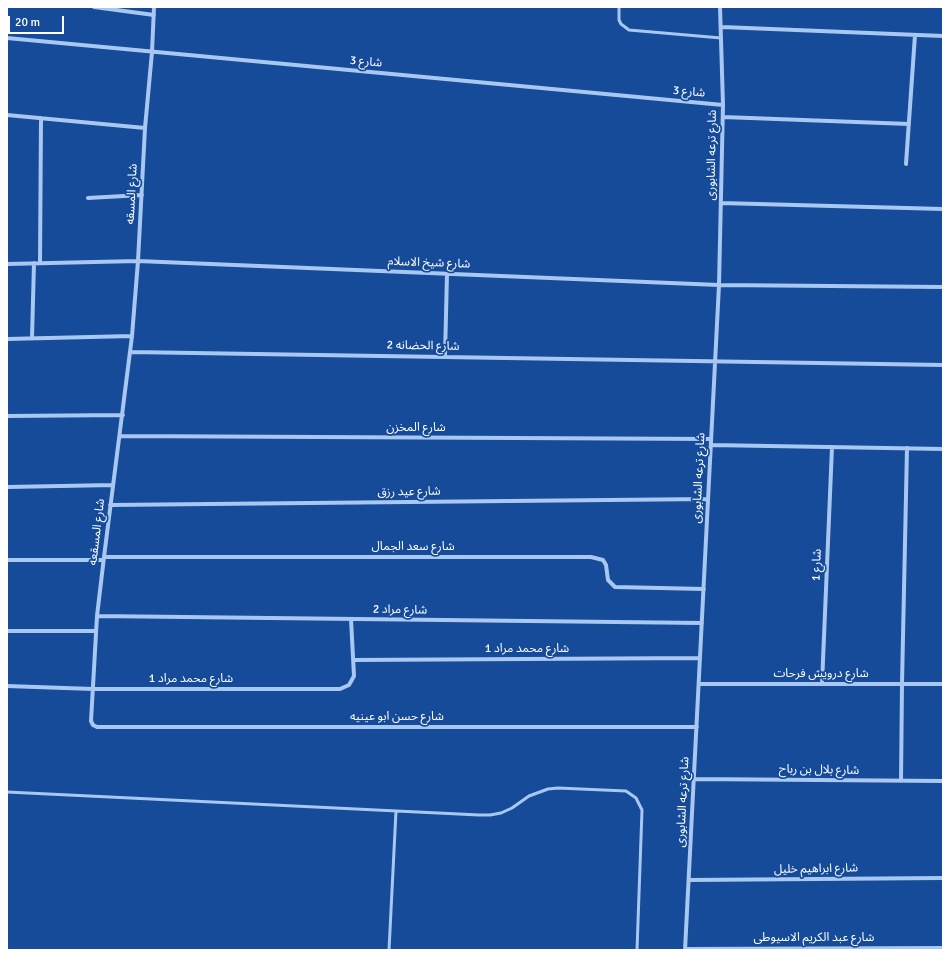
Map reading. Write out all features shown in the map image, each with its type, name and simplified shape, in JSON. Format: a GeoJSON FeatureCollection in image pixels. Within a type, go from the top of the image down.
{"type":"FeatureCollection","features":[{"type":"Feature","properties":{"kind":"street"},"geometry":{"type":"LineString","coordinates":[[94,7],[154,15]]}},
{"type":"Feature","properties":{"kind":"street","name":"شارع المسقه"},"geometry":{"type":"LineString","coordinates":[[132,336],[154,7]]}},
{"type":"Feature","properties":{"kind":"street","name":"شارع ترعه الشابورى"},"geometry":{"type":"LineString","coordinates":[[685,949],[719,285],[723,117],[722,27],[720,7]]}},
{"type":"Feature","properties":{"kind":"street"},"geometry":{"type":"LineString","coordinates":[[722,27],[943,36]]}},
{"type":"Feature","properties":{"kind":"street"},"geometry":{"type":"LineString","coordinates":[[906,164],[915,35]]}},
{"type":"Feature","properties":{"kind":"street","name":"شارع 3"},"geometry":{"type":"LineString","coordinates":[[7,38],[723,105]]}},
{"type":"Feature","properties":{"kind":"street"},"geometry":{"type":"LineString","coordinates":[[7,115],[145,128]]}},
{"type":"Feature","properties":{"kind":"street"},"geometry":{"type":"LineString","coordinates":[[723,117],[909,124]]}},
{"type":"Feature","properties":{"kind":"street"},"geometry":{"type":"LineString","coordinates":[[40,263],[41,118]]}},
{"type":"Feature","properties":{"kind":"street"},"geometry":{"type":"LineString","coordinates":[[88,198],[142,195]]}},
{"type":"Feature","properties":{"kind":"street"},"geometry":{"type":"LineString","coordinates":[[721,203],[943,209]]}},
{"type":"Feature","properties":{"kind":"street","name":"شارع شيخ الاسلام"},"geometry":{"type":"LineString","coordinates":[[7,264],[138,261],[719,285],[943,288]]}},
{"type":"Feature","properties":{"kind":"street"},"geometry":{"type":"LineString","coordinates":[[32,338],[34,263]]}},
{"type":"Feature","properties":{"kind":"street"},"geometry":{"type":"LineString","coordinates":[[445,356],[447,274]]}},
{"type":"Feature","properties":{"kind":"street"},"geometry":{"type":"LineString","coordinates":[[7,339],[132,336]]}},
{"type":"Feature","properties":{"kind":"street","name":"شارع المسقعه"},"geometry":{"type":"LineString","coordinates":[[97,727],[93,725],[91,721],[97,616],[132,336]]}},
{"type":"Feature","properties":{"kind":"street","name":"شارع الحضانه 2"},"geometry":{"type":"LineString","coordinates":[[131,352],[943,365]]}},
{"type":"Feature","properties":{"kind":"street"},"geometry":{"type":"LineString","coordinates":[[7,416],[122,415]]}},
{"type":"Feature","properties":{"kind":"street","name":"شارع المخزن"},"geometry":{"type":"LineString","coordinates":[[120,436],[711,439]]}},
{"type":"Feature","properties":{"kind":"street"},"geometry":{"type":"LineString","coordinates":[[711,445],[943,449]]}},
{"type":"Feature","properties":{"kind":"street","name":"شارع 1"},"geometry":{"type":"LineString","coordinates":[[822,684],[832,447]]}},
{"type":"Feature","properties":{"kind":"street"},"geometry":{"type":"LineString","coordinates":[[900,781],[908,448]]}},
{"type":"Feature","properties":{"kind":"street"},"geometry":{"type":"LineString","coordinates":[[7,487],[113,485]]}},
{"type":"Feature","properties":{"kind":"street","name":"شارع عيد رزق"},"geometry":{"type":"LineString","coordinates":[[110,505],[708,499]]}},
{"type":"Feature","properties":{"kind":"street"},"geometry":{"type":"LineString","coordinates":[[7,560],[104,558]]}},
{"type":"Feature","properties":{"kind":"street","name":"شارع سعد الجمال"},"geometry":{"type":"LineString","coordinates":[[104,558],[591,558],[603,560],[606,565],[608,580],[615,586],[704,589]]}},
{"type":"Feature","properties":{"kind":"street","name":"شارع مراد 2"},"geometry":{"type":"LineString","coordinates":[[97,616],[702,623]]}},
{"type":"Feature","properties":{"kind":"street","name":"شارع محمد مراد 1"},"geometry":{"type":"LineString","coordinates":[[7,686],[93,688],[340,689],[349,685],[354,676],[351,619]]}},
{"type":"Feature","properties":{"kind":"street"},"geometry":{"type":"LineString","coordinates":[[7,632],[96,631]]}},
{"type":"Feature","properties":{"kind":"street","name":"شارع محمد مراد 1"},"geometry":{"type":"LineString","coordinates":[[353,660],[700,658]]}},
{"type":"Feature","properties":{"kind":"street","name":"شارع درويش فرحات"},"geometry":{"type":"LineString","coordinates":[[699,684],[943,684]]}},
{"type":"Feature","properties":{"kind":"street","name":"شارع حسن ابو عينيه"},"geometry":{"type":"LineString","coordinates":[[97,727],[697,727]]}},
{"type":"Feature","properties":{"kind":"street","name":"شارع بلال بن رباح"},"geometry":{"type":"LineString","coordinates":[[694,779],[943,781]]}},
{"type":"Feature","properties":{"kind":"street","name":"شارع ابراهيم خليل"},"geometry":{"type":"LineString","coordinates":[[689,880],[943,878]]}},
{"type":"Feature","properties":{"kind":"street","name":"شارع عبد الكريم الاسيوطى"},"geometry":{"type":"LineString","coordinates":[[685,949],[943,948]]}},
{"type":"Feature","properties":{"kind":"lane"},"geometry":{"type":"LineString","coordinates":[[619,7],[619,20],[621,24],[629,30],[722,38]]}},
{"type":"Feature","properties":{"kind":"lane"},"geometry":{"type":"LineString","coordinates":[[7,792],[490,815],[501,813],[512,808],[529,796],[538,792],[558,788],[619,790],[632,794],[640,804],[642,817],[637,950]]}},
{"type":"Feature","properties":{"kind":"lane"},"geometry":{"type":"LineString","coordinates":[[389,950],[396,811]]}}]}
